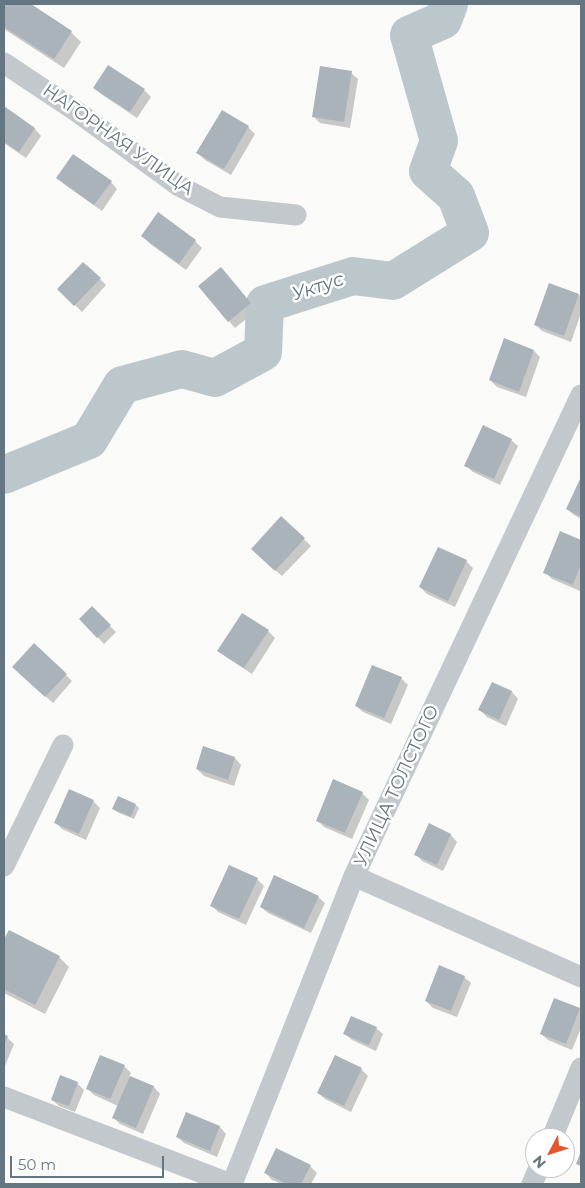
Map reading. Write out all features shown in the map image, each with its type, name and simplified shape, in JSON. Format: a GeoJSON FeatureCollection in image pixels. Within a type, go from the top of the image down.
{"type":"FeatureCollection","features":[{"type":"Feature","properties":{"kind":"street","name":"НАГОРНАЯ УЛИЦА"},"geometry":{"type":"LineString","coordinates":[[4,62],[76,111],[179,186],[220,207],[296,215]]}},
{"type":"Feature","properties":{"kind":"street","name":"УЛИЦА ТОЛСТОГО"},"geometry":{"type":"LineString","coordinates":[[231,1184],[354,876],[581,395]]}},
{"type":"Feature","properties":{"kind":"street"},"geometry":{"type":"LineString","coordinates":[[4,866],[62,745]]}},
{"type":"Feature","properties":{"kind":"street"},"geometry":{"type":"LineString","coordinates":[[354,876],[581,977]]}},
{"type":"Feature","properties":{"kind":"street"},"geometry":{"type":"LineString","coordinates":[[556,1128],[581,1068]]}},
{"type":"Feature","properties":{"kind":"street"},"geometry":{"type":"LineString","coordinates":[[4,1097],[231,1184]]}},
{"type":"Feature","properties":{"kind":"building"},"geometry":{"type":"Polygon","coordinates":[[[4,4],[31,4],[72,31],[54,59],[4,27],[4,4]]]}},
{"type":"Feature","properties":{"kind":"building"},"geometry":{"type":"Polygon","coordinates":[[[108,65],[145,89],[130,112],[93,88],[108,65]]]}},
{"type":"Feature","properties":{"kind":"building"},"geometry":{"type":"Polygon","coordinates":[[[320,66],[352,71],[344,122],[312,117],[320,66]]]}},
{"type":"Feature","properties":{"kind":"building"},"geometry":{"type":"Polygon","coordinates":[[[4,106],[35,128],[19,152],[4,142],[4,106]]]}},
{"type":"Feature","properties":{"kind":"building"},"geometry":{"type":"Polygon","coordinates":[[[222,110],[249,126],[224,169],[196,153],[222,110]]]}},
{"type":"Feature","properties":{"kind":"building"},"geometry":{"type":"Polygon","coordinates":[[[73,154],[112,181],[94,205],[56,178],[73,154]]]}},
{"type":"Feature","properties":{"kind":"building"},"geometry":{"type":"Polygon","coordinates":[[[158,212],[196,240],[179,264],[141,236],[158,212]]]}},
{"type":"Feature","properties":{"kind":"building"},"geometry":{"type":"Polygon","coordinates":[[[83,262],[101,278],[74,306],[57,289],[83,262]]]}},
{"type":"Feature","properties":{"kind":"building"},"geometry":{"type":"Polygon","coordinates":[[[221,267],[251,303],[228,322],[198,286],[221,267]]]}},
{"type":"Feature","properties":{"kind":"building"},"geometry":{"type":"Polygon","coordinates":[[[549,283],[579,294],[564,336],[534,325],[549,283]]]}},
{"type":"Feature","properties":{"kind":"building"},"geometry":{"type":"Polygon","coordinates":[[[504,338],[534,350],[519,392],[489,380],[504,338]]]}},
{"type":"Feature","properties":{"kind":"building"},"geometry":{"type":"Polygon","coordinates":[[[483,425],[512,439],[494,479],[464,466],[483,425]]]}},
{"type":"Feature","properties":{"kind":"building"},"geometry":{"type":"Polygon","coordinates":[[[581,477],[581,517],[566,509],[581,477]]]}},
{"type":"Feature","properties":{"kind":"building"},"geometry":{"type":"Polygon","coordinates":[[[281,516],[305,538],[275,571],[251,549],[281,516]]]}},
{"type":"Feature","properties":{"kind":"building"},"geometry":{"type":"Polygon","coordinates":[[[560,531],[581,540],[581,564],[573,585],[543,573],[560,531]]]}},
{"type":"Feature","properties":{"kind":"building"},"geometry":{"type":"Polygon","coordinates":[[[438,547],[467,560],[448,601],[419,587],[438,547]]]}},
{"type":"Feature","properties":{"kind":"building"},"geometry":{"type":"Polygon","coordinates":[[[92,606],[111,625],[97,638],[79,619],[92,606]]]}},
{"type":"Feature","properties":{"kind":"building"},"geometry":{"type":"Polygon","coordinates":[[[242,613],[269,630],[244,668],[217,651],[242,613]]]}},
{"type":"Feature","properties":{"kind":"building"},"geometry":{"type":"Polygon","coordinates":[[[34,643],[67,674],[45,697],[12,667],[34,643]]]}},
{"type":"Feature","properties":{"kind":"building"},"geometry":{"type":"Polygon","coordinates":[[[372,665],[402,677],[384,718],[355,706],[372,665]]]}},
{"type":"Feature","properties":{"kind":"building"},"geometry":{"type":"Polygon","coordinates":[[[492,682],[512,691],[499,720],[478,710],[492,682]]]}},
{"type":"Feature","properties":{"kind":"building"},"geometry":{"type":"Polygon","coordinates":[[[203,746],[235,757],[228,780],[196,769],[203,746]]]}},
{"type":"Feature","properties":{"kind":"building"},"geometry":{"type":"Polygon","coordinates":[[[333,779],[363,792],[345,833],[316,821],[333,779]]]}},
{"type":"Feature","properties":{"kind":"building"},"geometry":{"type":"Polygon","coordinates":[[[69,789],[94,800],[79,834],[54,823],[69,789]]]}},
{"type":"Feature","properties":{"kind":"building"},"geometry":{"type":"Polygon","coordinates":[[[118,796],[136,804],[131,817],[112,809],[118,796]]]}},
{"type":"Feature","properties":{"kind":"building"},"geometry":{"type":"Polygon","coordinates":[[[429,823],[451,834],[437,865],[414,855],[429,823]]]}},
{"type":"Feature","properties":{"kind":"building"},"geometry":{"type":"Polygon","coordinates":[[[229,865],[258,878],[239,919],[210,906],[229,865]]]}},
{"type":"Feature","properties":{"kind":"building"},"geometry":{"type":"Polygon","coordinates":[[[274,875],[319,896],[304,928],[260,907],[274,875]]]}},
{"type":"Feature","properties":{"kind":"building"},"geometry":{"type":"Polygon","coordinates":[[[9,930],[60,956],[35,1005],[4,989],[4,939],[9,930]]]}},
{"type":"Feature","properties":{"kind":"building"},"geometry":{"type":"Polygon","coordinates":[[[439,965],[465,976],[451,1011],[425,1001],[439,965]]]}},
{"type":"Feature","properties":{"kind":"building"},"geometry":{"type":"Polygon","coordinates":[[[554,998],[580,1008],[566,1044],[540,1034],[554,998]]]}},
{"type":"Feature","properties":{"kind":"building"},"geometry":{"type":"Polygon","coordinates":[[[351,1016],[377,1027],[369,1045],[343,1034],[351,1016]]]}},
{"type":"Feature","properties":{"kind":"building"},"geometry":{"type":"Polygon","coordinates":[[[4,1034],[8,1036],[4,1046],[4,1034]]]}},
{"type":"Feature","properties":{"kind":"building"},"geometry":{"type":"Polygon","coordinates":[[[100,1055],[125,1065],[110,1099],[86,1089],[100,1055]]]}},
{"type":"Feature","properties":{"kind":"building"},"geometry":{"type":"Polygon","coordinates":[[[335,1055],[362,1068],[344,1106],[317,1093],[335,1055]]]}},
{"type":"Feature","properties":{"kind":"building"},"geometry":{"type":"Polygon","coordinates":[[[60,1075],[78,1082],[69,1106],[51,1100],[60,1075]]]}},
{"type":"Feature","properties":{"kind":"building"},"geometry":{"type":"Polygon","coordinates":[[[130,1076],[154,1086],[136,1128],[112,1118],[130,1076]]]}},
{"type":"Feature","properties":{"kind":"building"},"geometry":{"type":"Polygon","coordinates":[[[186,1112],[220,1126],[210,1151],[176,1137],[186,1112]]]}},
{"type":"Feature","properties":{"kind":"building"},"geometry":{"type":"Polygon","coordinates":[[[276,1148],[311,1165],[301,1184],[287,1184],[264,1173],[276,1148]]]}},
{"type":"Feature","properties":{"kind":"building"},"geometry":{"type":"Polygon","coordinates":[[[581,1151],[581,1166],[576,1164],[581,1151]]]}},
{"type":"Feature","properties":{"kind":"waterway","name":"Уктус"},"geometry":{"type":"LineString","coordinates":[[4,475],[89,440],[122,385],[182,369],[215,378],[263,352],[265,304],[353,276],[393,281],[470,233],[456,196],[428,171],[439,141],[409,35],[443,20],[449,4]]}}]}
